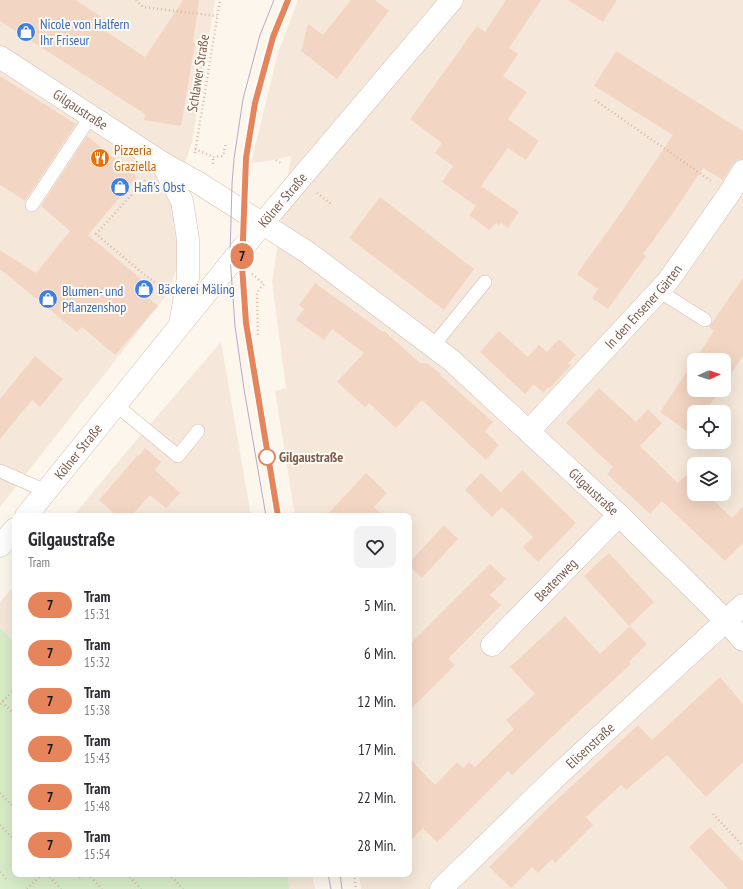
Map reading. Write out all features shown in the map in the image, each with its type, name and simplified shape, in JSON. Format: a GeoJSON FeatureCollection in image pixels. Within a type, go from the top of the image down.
{"type":"FeatureCollection","features":[{"type":"Feature","properties":{"kind":"street","name":"Kölner Straße"},"geometry":{"type":"LineString","coordinates":[[28,513],[262,224],[452,0]]}},
{"type":"Feature","properties":{"kind":"street","name":"Gilgaustraße"},"geometry":{"type":"LineString","coordinates":[[0,57],[161,162],[196,182],[307,252],[451,360],[618,515],[725,620],[743,640]]}},
{"type":"Feature","properties":{"kind":"street","name":"Gilgaustraße"},"geometry":{"type":"LineString","coordinates":[[161,162],[182,200],[188,239],[188,278],[180,325]]}},
{"type":"Feature","properties":{"kind":"street","name":"In den Ensener Gärten"},"geometry":{"type":"LineString","coordinates":[[529,431],[668,281],[729,194],[743,170]]}},
{"type":"Feature","properties":{"kind":"street","name":"Beatenweg"},"geometry":{"type":"LineString","coordinates":[[492,645],[618,515]]}},
{"type":"Feature","properties":{"kind":"street"},"geometry":{"type":"LineString","coordinates":[[0,546],[12,532]]}},
{"type":"Feature","properties":{"kind":"street","name":"Elisenstraße"},"geometry":{"type":"LineString","coordinates":[[441,889],[558,775],[725,620],[743,606]]}},
{"type":"Feature","properties":{"kind":"lane"},"geometry":{"type":"LineString","coordinates":[[32,205],[91,116]]}},
{"type":"Feature","properties":{"kind":"lane"},"geometry":{"type":"LineString","coordinates":[[433,346],[485,282]]}},
{"type":"Feature","properties":{"kind":"lane"},"geometry":{"type":"LineString","coordinates":[[659,290],[705,320]]}},
{"type":"Feature","properties":{"kind":"lane"},"geometry":{"type":"LineString","coordinates":[[116,404],[178,456],[198,431]]}},
{"type":"Feature","properties":{"kind":"lane"},"geometry":{"type":"LineString","coordinates":[[0,471],[46,491]]}},
{"type":"Feature","properties":{"kind":"path"},"geometry":{"type":"LineString","coordinates":[[136,0],[143,7],[217,16]]}},
{"type":"Feature","properties":{"kind":"path","name":"Schlawer Straße"},"geometry":{"type":"LineString","coordinates":[[220,0],[195,149],[213,157],[223,156],[226,143]]}},
{"type":"Feature","properties":{"kind":"path"},"geometry":{"type":"LineString","coordinates":[[595,100],[729,194]]}},
{"type":"Feature","properties":{"kind":"path"},"geometry":{"type":"LineString","coordinates":[[125,259],[96,234],[161,162]]}},
{"type":"Feature","properties":{"kind":"path"},"geometry":{"type":"LineString","coordinates":[[258,335],[257,292],[264,284]]}},
{"type":"Feature","properties":{"kind":"path"},"geometry":{"type":"LineString","coordinates":[[12,692],[1,703],[12,712]]}},
{"type":"Feature","properties":{"kind":"path"},"geometry":{"type":"LineString","coordinates":[[0,793],[12,806]]}},
{"type":"Feature","properties":{"kind":"path"},"geometry":{"type":"LineString","coordinates":[[713,814],[743,846]]}},
{"type":"Feature","properties":{"kind":"path"},"geometry":{"type":"LineString","coordinates":[[0,825],[12,837]]}},
{"type":"Feature","properties":{"kind":"path"},"geometry":{"type":"LineString","coordinates":[[0,872],[7,880]]}},
{"type":"Feature","properties":{"kind":"path"},"geometry":{"type":"LineString","coordinates":[[26,889],[39,877]]}},
{"type":"Feature","properties":{"kind":"path"},"geometry":{"type":"LineString","coordinates":[[50,877],[62,889]]}},
{"type":"Feature","properties":{"kind":"path"},"geometry":{"type":"LineString","coordinates":[[90,877],[102,889]]}},
{"type":"Feature","properties":{"kind":"path"},"geometry":{"type":"LineString","coordinates":[[130,877],[141,889]]}},
{"type":"Feature","properties":{"kind":"path"},"geometry":{"type":"LineString","coordinates":[[171,877],[183,889]]}},
{"type":"Feature","properties":{"kind":"path"},"geometry":{"type":"LineString","coordinates":[[354,877],[356,889]]}},
{"type":"Feature","properties":{"kind":"shaded area"},"geometry":{"type":"Polygon","coordinates":[[[0,0],[215,0],[192,142],[173,199],[179,227],[178,264],[169,292],[0,507],[0,0]]]}},
{"type":"Feature","properties":{"kind":"shaded area"},"geometry":{"type":"Polygon","coordinates":[[[298,0],[743,0],[743,889],[361,889],[359,877],[412,877],[412,513],[295,513],[275,391],[286,388],[272,282],[291,156],[251,163],[278,53],[298,0]]]}},
{"type":"Feature","properties":{"kind":"shaded area"},"geometry":{"type":"Polygon","coordinates":[[[221,342],[250,513],[75,513],[221,342]]]}},
{"type":"Feature","properties":{"kind":"shaded area"},"geometry":{"type":"Polygon","coordinates":[[[12,588],[12,640],[0,628],[0,602],[12,588]]]}},
{"type":"Feature","properties":{"kind":"shaded area"},"geometry":{"type":"Polygon","coordinates":[[[250,877],[313,877],[315,889],[262,889],[250,877]]]}},
{"type":"Feature","properties":{"kind":"green space"},"geometry":{"type":"Polygon","coordinates":[[[0,628],[12,640],[12,877],[250,877],[254,881],[251,877],[287,877],[289,889],[0,889],[0,628]]]}},
{"type":"Feature","properties":{"kind":"building"},"geometry":{"type":"Polygon","coordinates":[[[0,0],[75,0],[105,19],[99,27],[145,57],[183,0],[199,0],[193,42],[195,43],[181,126],[144,120],[145,114],[0,21],[0,0]]]}},
{"type":"Feature","properties":{"kind":"building"},"geometry":{"type":"Polygon","coordinates":[[[351,0],[375,0],[389,11],[337,79],[301,51],[308,24],[323,35],[351,0]]]}},
{"type":"Feature","properties":{"kind":"building"},"geometry":{"type":"Polygon","coordinates":[[[506,0],[541,0],[509,48],[518,54],[503,76],[527,92],[508,119],[539,141],[526,160],[508,148],[481,186],[519,212],[508,228],[501,223],[499,225],[496,223],[489,230],[469,215],[476,206],[442,182],[453,166],[435,153],[442,143],[410,119],[477,26],[485,32],[506,0]]]}},
{"type":"Feature","properties":{"kind":"building"},"geometry":{"type":"Polygon","coordinates":[[[568,0],[617,0],[603,22],[568,0]]]}},
{"type":"Feature","properties":{"kind":"building"},"geometry":{"type":"Polygon","coordinates":[[[616,51],[743,131],[743,159],[737,160],[733,164],[723,180],[703,168],[643,254],[646,256],[608,309],[592,298],[598,289],[577,274],[622,211],[673,135],[594,86],[616,51]]]}},
{"type":"Feature","properties":{"kind":"building"},"geometry":{"type":"Polygon","coordinates":[[[0,76],[76,124],[25,201],[0,185],[0,76]]]}},
{"type":"Feature","properties":{"kind":"building"},"geometry":{"type":"Polygon","coordinates":[[[87,136],[137,177],[88,235],[153,289],[146,296],[158,306],[115,355],[82,327],[77,332],[0,269],[0,250],[36,273],[70,231],[41,206],[87,136]]]}},
{"type":"Feature","properties":{"kind":"building"},"geometry":{"type":"Polygon","coordinates":[[[380,197],[474,269],[444,310],[349,238],[380,197]]]}},
{"type":"Feature","properties":{"kind":"building"},"geometry":{"type":"Polygon","coordinates":[[[743,278],[743,356],[731,374],[731,353],[700,353],[714,331],[709,327],[743,278]]]}},
{"type":"Feature","properties":{"kind":"building"},"geometry":{"type":"Polygon","coordinates":[[[315,283],[383,332],[384,331],[420,363],[427,363],[493,422],[485,431],[499,445],[486,460],[422,400],[396,428],[369,403],[365,407],[337,382],[364,353],[332,329],[324,340],[296,320],[304,309],[299,305],[315,283]]]}},
{"type":"Feature","properties":{"kind":"building"},"geometry":{"type":"Polygon","coordinates":[[[499,331],[528,357],[539,345],[547,352],[559,339],[576,355],[568,363],[571,365],[550,388],[548,387],[543,393],[534,384],[525,394],[480,352],[499,331]]]}},
{"type":"Feature","properties":{"kind":"building"},"geometry":{"type":"Polygon","coordinates":[[[35,356],[63,379],[40,407],[32,400],[0,439],[0,399],[35,356]]]}},
{"type":"Feature","properties":{"kind":"building"},"geometry":{"type":"Polygon","coordinates":[[[687,372],[687,397],[715,397],[710,405],[687,405],[687,431],[660,412],[687,372]]]}},
{"type":"Feature","properties":{"kind":"building"},"geometry":{"type":"Polygon","coordinates":[[[599,388],[636,422],[648,409],[662,423],[640,446],[678,483],[687,474],[687,501],[714,501],[732,518],[743,506],[743,543],[725,561],[662,501],[650,514],[607,474],[613,467],[566,423],[599,388]]]}},
{"type":"Feature","properties":{"kind":"building"},"geometry":{"type":"Polygon","coordinates":[[[145,448],[161,462],[155,470],[180,493],[166,508],[150,495],[134,513],[114,513],[99,500],[138,455],[139,456],[145,448]]]}},
{"type":"Feature","properties":{"kind":"building"},"geometry":{"type":"Polygon","coordinates":[[[522,470],[576,523],[538,562],[523,547],[533,537],[502,507],[492,517],[465,490],[481,473],[501,492],[522,470]]]}},
{"type":"Feature","properties":{"kind":"building"},"geometry":{"type":"Polygon","coordinates":[[[366,473],[387,493],[374,507],[381,513],[329,513],[366,473]]]}},
{"type":"Feature","properties":{"kind":"building"},"geometry":{"type":"Polygon","coordinates":[[[444,525],[458,539],[422,578],[412,569],[412,560],[444,525]]]}},
{"type":"Feature","properties":{"kind":"building"},"geometry":{"type":"Polygon","coordinates":[[[609,553],[654,602],[629,626],[584,576],[609,553]]]}},
{"type":"Feature","properties":{"kind":"building"},"geometry":{"type":"Polygon","coordinates":[[[490,564],[506,579],[490,595],[501,605],[448,659],[455,665],[412,708],[412,642],[490,564]]]}},
{"type":"Feature","properties":{"kind":"building"},"geometry":{"type":"Polygon","coordinates":[[[565,616],[600,654],[630,626],[647,644],[629,662],[631,664],[512,775],[508,771],[437,842],[423,828],[412,839],[412,761],[435,785],[457,762],[463,768],[469,762],[475,767],[514,729],[506,720],[535,694],[510,667],[565,616]]]}},
{"type":"Feature","properties":{"kind":"building"},"geometry":{"type":"Polygon","coordinates":[[[720,677],[743,704],[743,762],[706,797],[667,755],[626,790],[621,785],[586,817],[593,825],[555,863],[552,859],[538,873],[532,867],[511,888],[489,867],[549,807],[638,725],[652,740],[720,677]]]}},
{"type":"Feature","properties":{"kind":"building"},"geometry":{"type":"Polygon","coordinates":[[[710,827],[743,862],[743,889],[728,889],[689,847],[710,827]]]}},
{"type":"Feature","properties":{"kind":"tram line"},"geometry":{"type":"LineString","coordinates":[[265,513],[244,389],[235,326],[230,256],[234,159],[243,99],[260,35],[274,0]]}},
{"type":"Feature","properties":{"kind":"tram line"},"geometry":{"type":"LineString","coordinates":[[277,513],[246,323],[242,249],[246,158],[255,103],[273,37],[288,0]]}},
{"type":"Feature","properties":{"kind":"tram line","name":"7"},"geometry":{"type":"LineString","coordinates":[[277,513],[246,323],[242,266],[246,158],[255,103],[273,37],[288,0]]}},
{"type":"Feature","properties":{"kind":"tram line"},"geometry":{"type":"LineString","coordinates":[[329,877],[331,889]]}},
{"type":"Feature","properties":{"kind":"tram line"},"geometry":{"type":"LineString","coordinates":[[340,877],[342,889]]}},
{"type":"Feature","properties":{"kind":"place","name":"Nicole von Halfern Ihr Friseur"},"geometry":{"type":"Point","coordinates":[26,32]}},
{"type":"Feature","properties":{"kind":"place","name":"Pizzeria Graziella"},"geometry":{"type":"Point","coordinates":[100,158]}},
{"type":"Feature","properties":{"kind":"place","name":"Hafi's Obst"},"geometry":{"type":"Point","coordinates":[120,187]}},
{"type":"Feature","properties":{"kind":"place","name":"Bäckerei Mäling"},"geometry":{"type":"Point","coordinates":[144,289]}},
{"type":"Feature","properties":{"kind":"place","name":"Blumen- und Pflanzenshop"},"geometry":{"type":"Point","coordinates":[48,299]}},
{"type":"Feature","properties":{"kind":"place","name":"Gilgaustraße"},"geometry":{"type":"Point","coordinates":[267,457]}}]}
